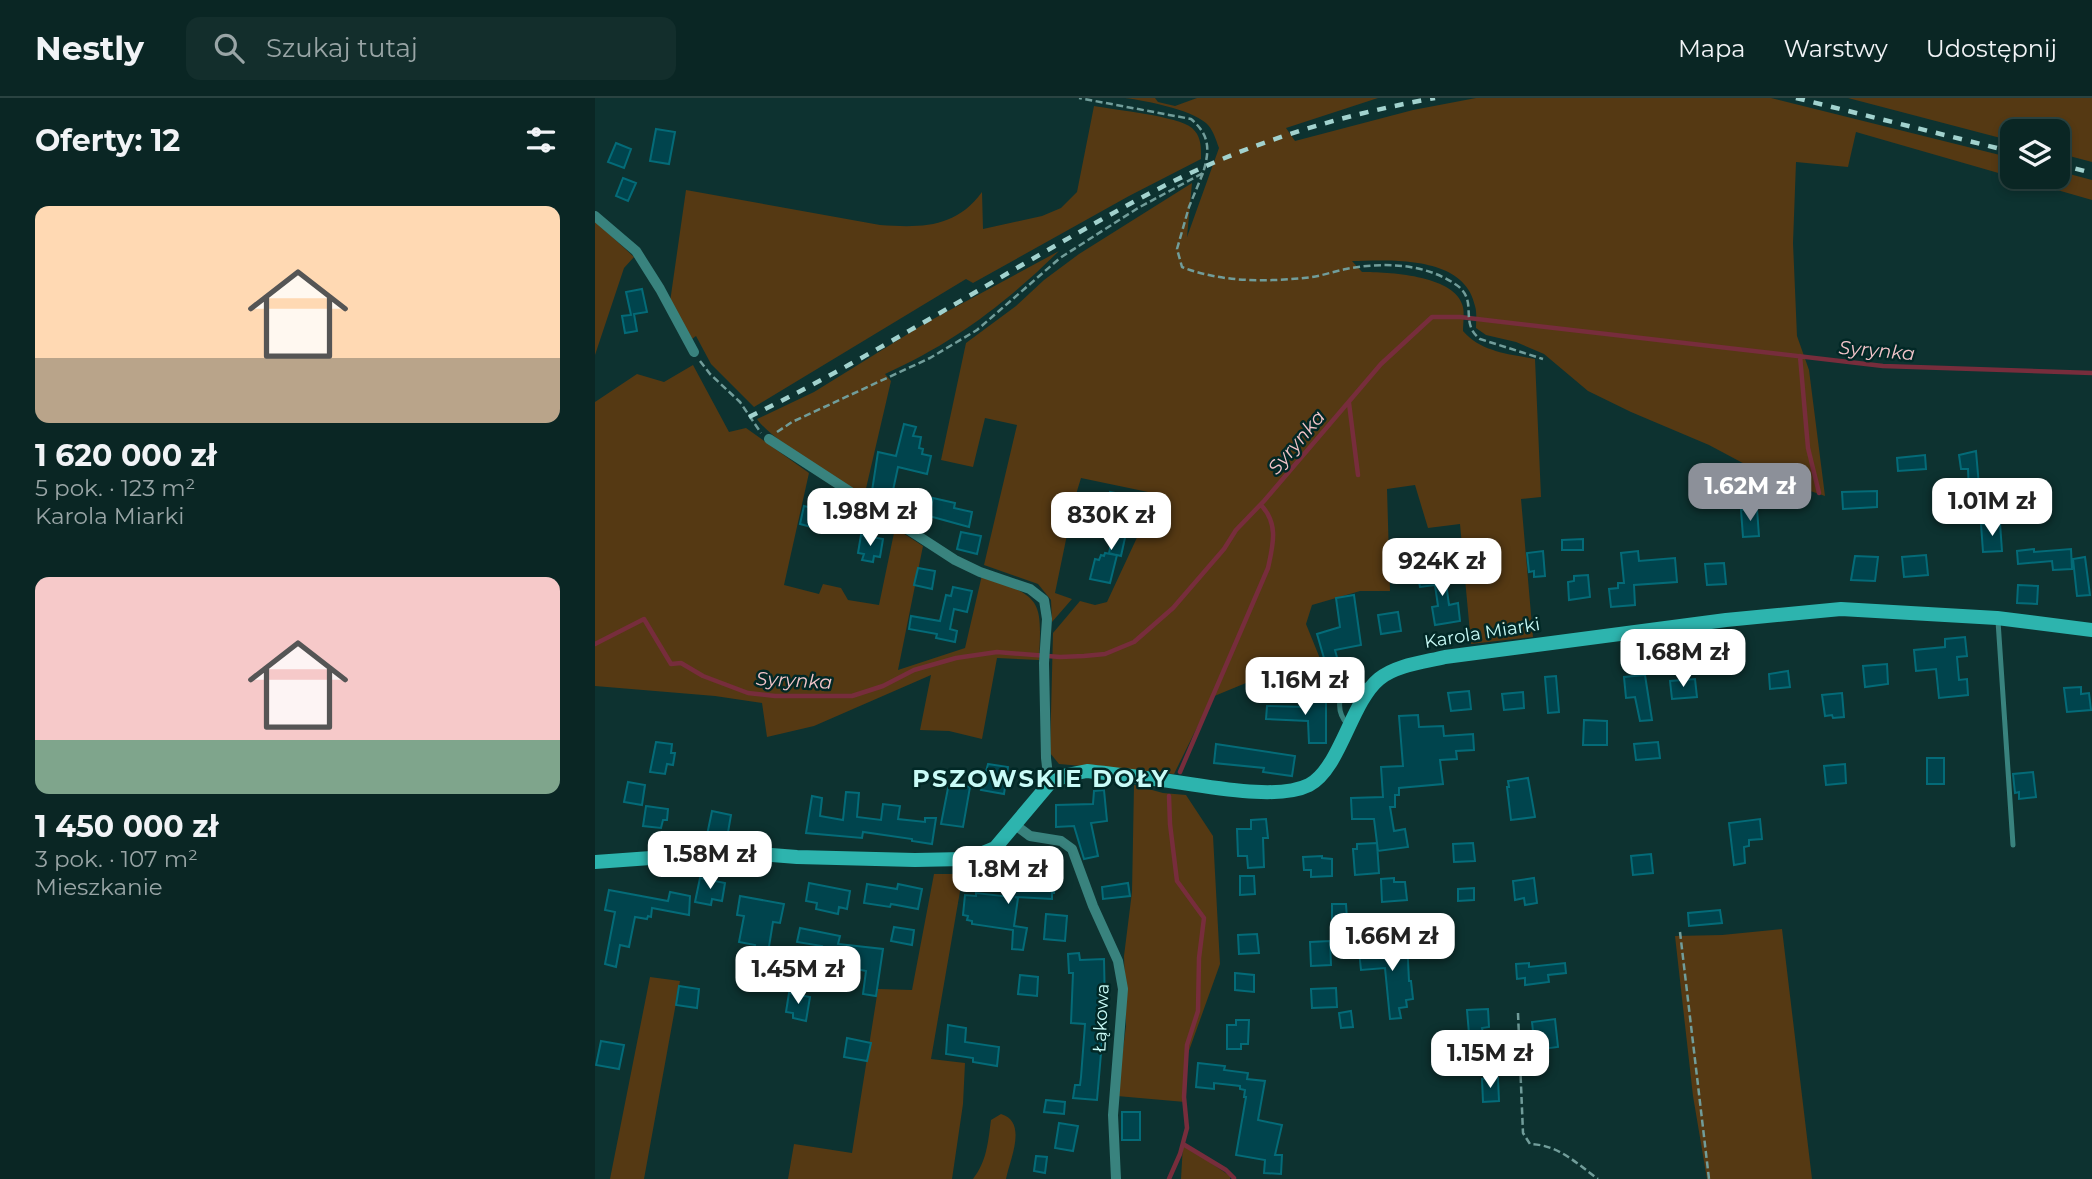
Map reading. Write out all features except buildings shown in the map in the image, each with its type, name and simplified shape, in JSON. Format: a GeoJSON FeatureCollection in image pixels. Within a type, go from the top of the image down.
{"type":"FeatureCollection","features":[{"type":"Feature","properties":{"kind":"street"},"geometry":{"type":"LineString","coordinates":[[595,216],[636,251],[694,352]]}},
{"type":"Feature","properties":{"kind":"street"},"geometry":{"type":"LineString","coordinates":[[769,439],[955,560],[1037,593],[1047,608],[1044,663],[1049,784]]}},
{"type":"Feature","properties":{"kind":"street","name":"Karola Miarki"},"geometry":{"type":"LineString","coordinates":[[595,862],[734,852],[810,858],[964,859],[995,848],[1049,784],[1067,775],[1087,771],[1231,789],[1283,792],[1294,790],[1317,779],[1328,765],[1380,678],[1397,670],[1445,657],[1726,620],[1841,609],[1997,618],[2092,630]]}},
{"type":"Feature","properties":{"kind":"street","name":"Łąkowa"},"geometry":{"type":"LineString","coordinates":[[1014,824],[1030,836],[1061,841],[1072,849],[1093,906],[1118,961],[1123,989],[1113,1115],[1117,1179]]}},
{"type":"Feature","properties":{"kind":"lane"},"geometry":{"type":"LineString","coordinates":[[1997,618],[2013,845]]}},
{"type":"Feature","properties":{"kind":"lane"},"geometry":{"type":"LineString","coordinates":[[1349,726],[1341,716],[1342,693],[1352,684],[1373,687]]}},
{"type":"Feature","properties":{"kind":"path"},"geometry":{"type":"LineString","coordinates":[[1079,98],[1191,119],[1203,130],[1208,152],[1177,249],[1182,267],[1200,274],[1259,280],[1307,278],[1380,265],[1419,268],[1452,282],[1467,296],[1469,327],[1480,338],[1542,359]]}},
{"type":"Feature","properties":{"kind":"path"},"geometry":{"type":"LineString","coordinates":[[694,352],[710,374],[740,402],[757,429],[769,439],[792,422],[930,358],[977,330],[1060,258],[1138,208],[1203,173]]}},
{"type":"Feature","properties":{"kind":"path"},"geometry":{"type":"LineString","coordinates":[[1680,932],[1709,1179]]}},
{"type":"Feature","properties":{"kind":"path"},"geometry":{"type":"LineString","coordinates":[[1518,1013],[1523,1133],[1530,1144],[1562,1152],[1598,1179]]}},
{"type":"Feature","properties":{"kind":"shaded area"},"geometry":{"type":"Polygon","coordinates":[[[1125,98],[1155,98],[1158,102],[1175,106],[1197,98],[1378,98],[1286,128],[1295,141],[1413,110],[1476,98],[1771,98],[2000,155],[2000,173],[1856,132],[1848,167],[1796,162],[1793,243],[1797,336],[1809,370],[1825,496],[1769,477],[1709,445],[1588,391],[1544,354],[1516,342],[1486,335],[1476,328],[1476,308],[1468,289],[1457,277],[1442,269],[1405,261],[1352,261],[1362,272],[1418,277],[1446,287],[1456,294],[1462,304],[1463,331],[1470,338],[1496,351],[1535,359],[1541,497],[1521,499],[1533,637],[1471,644],[1460,524],[1428,528],[1415,485],[1387,489],[1390,591],[1360,591],[1312,605],[1306,624],[1321,661],[1285,667],[1212,697],[1174,774],[1059,764],[1050,753],[1053,633],[1080,601],[1095,605],[1107,602],[1147,516],[1148,492],[1081,478],[1055,593],[1072,599],[1052,622],[1051,600],[1038,584],[984,565],[1017,425],[985,418],[973,467],[941,460],[966,343],[1079,254],[1192,183],[1187,237],[1219,148],[1211,128],[1199,118],[1156,104],[1125,98]]]}},
{"type":"Feature","properties":{"kind":"shaded area"},"geometry":{"type":"Polygon","coordinates":[[[1848,98],[2092,98],[2092,162],[2070,156],[2070,119],[2000,119],[2000,138],[1848,98]]]}},
{"type":"Feature","properties":{"kind":"shaded area"},"geometry":{"type":"Polygon","coordinates":[[[1094,106],[1185,124],[1198,135],[1201,159],[973,283],[966,279],[754,407],[711,364],[696,336],[692,339],[670,302],[686,190],[880,225],[910,226],[949,219],[972,204],[982,192],[983,229],[1042,216],[1061,208],[1077,192],[1094,106]]]}},
{"type":"Feature","properties":{"kind":"shaded area"},"geometry":{"type":"Polygon","coordinates":[[[2070,174],[2092,180],[2092,200],[2054,189],[2070,189],[2070,174]]]}},
{"type":"Feature","properties":{"kind":"shaded area"},"geometry":{"type":"Polygon","coordinates":[[[595,221],[634,257],[624,268],[595,355],[595,221]]]}},
{"type":"Feature","properties":{"kind":"shaded area"},"geometry":{"type":"Polygon","coordinates":[[[1059,251],[978,321],[934,349],[885,374],[891,381],[864,497],[776,438],[757,419],[814,392],[924,324],[1059,251]]]}},
{"type":"Feature","properties":{"kind":"shaded area"},"geometry":{"type":"Polygon","coordinates":[[[693,365],[729,432],[746,428],[809,473],[784,585],[819,594],[823,584],[841,588],[848,600],[879,605],[895,528],[923,546],[898,670],[965,648],[982,575],[1017,589],[1034,603],[1040,624],[1039,660],[997,658],[982,739],[949,731],[920,730],[931,675],[814,726],[767,737],[762,703],[715,696],[595,686],[595,402],[637,374],[664,382],[693,365]]]}},
{"type":"Feature","properties":{"kind":"shaded area"},"geometry":{"type":"Polygon","coordinates":[[[1134,785],[1163,793],[1186,795],[1213,836],[1220,964],[1186,1059],[1185,1102],[1117,1096],[1126,1026],[1124,956],[1132,892],[1134,785]]]}},
{"type":"Feature","properties":{"kind":"shaded area"},"geometry":{"type":"Polygon","coordinates":[[[934,874],[963,874],[931,1059],[965,1063],[963,1104],[952,1179],[788,1179],[794,1144],[852,1153],[878,989],[912,990],[934,874]]]}},
{"type":"Feature","properties":{"kind":"shaded area"},"geometry":{"type":"Polygon","coordinates":[[[1782,929],[1812,1179],[1707,1179],[1693,1096],[1675,936],[1782,929]]]}},
{"type":"Feature","properties":{"kind":"shaded area"},"geometry":{"type":"Polygon","coordinates":[[[650,977],[680,981],[644,1179],[610,1179],[650,977]]]}},
{"type":"Feature","properties":{"kind":"shaded area"},"geometry":{"type":"Polygon","coordinates":[[[1001,1114],[1009,1118],[1016,1133],[1006,1179],[973,1179],[984,1158],[991,1120],[1001,1114]]]}},
{"type":"Feature","properties":{"kind":"shaded area"},"geometry":{"type":"Polygon","coordinates":[[[1183,1144],[1230,1176],[1230,1179],[1181,1179],[1183,1144]]]}},
{"type":"Feature","properties":{"kind":"waterway","name":"Syrynka"},"geometry":{"type":"LineString","coordinates":[[595,644],[644,619],[671,664],[681,663],[703,676],[748,693],[775,696],[852,696],[883,686],[914,670],[956,658],[997,652],[1060,657],[1105,654],[1134,642],[1173,608],[1224,549],[1236,530],[1381,364],[1432,317],[1460,317],[1883,366],[2092,373]]}},
{"type":"Feature","properties":{"kind":"waterway"},"geometry":{"type":"LineString","coordinates":[[1800,356],[1808,448],[1819,493]]}},
{"type":"Feature","properties":{"kind":"waterway"},"geometry":{"type":"LineString","coordinates":[[1349,403],[1358,475]]}},
{"type":"Feature","properties":{"kind":"waterway"},"geometry":{"type":"LineString","coordinates":[[1180,772],[1268,568],[1273,535],[1267,512],[1261,505]]}},
{"type":"Feature","properties":{"kind":"waterway"},"geometry":{"type":"LineString","coordinates":[[1169,796],[1177,881],[1204,918],[1199,958],[1198,1011],[1187,1045],[1184,1097],[1187,1128],[1169,1179]]}},
{"type":"Feature","properties":{"kind":"waterway"},"geometry":{"type":"LineString","coordinates":[[1183,1144],[1226,1170],[1234,1178]]}},
{"type":"Feature","properties":{"kind":"railway"},"geometry":{"type":"LineString","coordinates":[[749,417],[867,355],[1096,223],[1187,175],[1233,154],[1290,134],[1347,117],[1435,98]]}},
{"type":"Feature","properties":{"kind":"railway"},"geometry":{"type":"LineString","coordinates":[[1796,98],[2000,149]]}},
{"type":"Feature","properties":{"kind":"railway"},"geometry":{"type":"LineString","coordinates":[[2070,167],[2092,173]]}},
{"type":"Feature","properties":{"kind":"district","name":"PSZOWSKIE DOŁY"},"geometry":{"type":"Point","coordinates":[1041,779]}}]}
